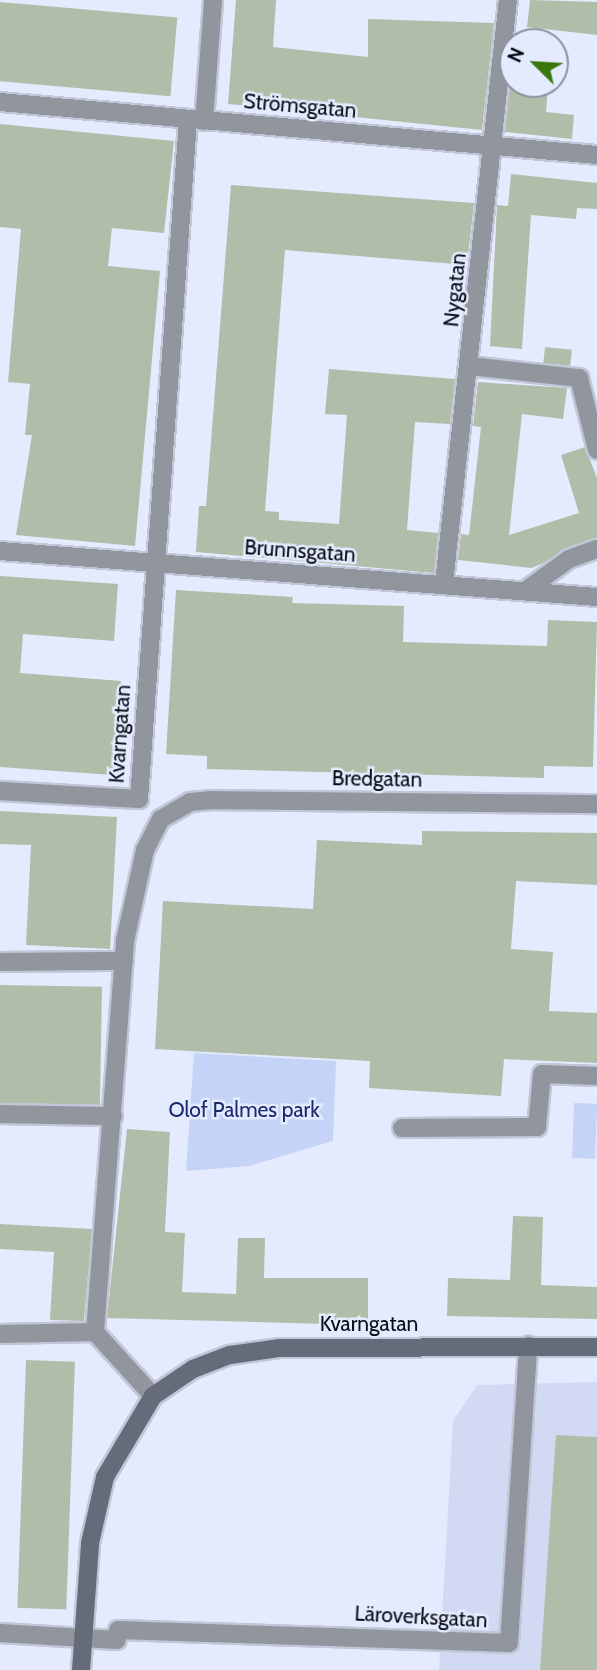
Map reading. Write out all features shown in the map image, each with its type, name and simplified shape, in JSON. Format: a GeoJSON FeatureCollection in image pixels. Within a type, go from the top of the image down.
{"type":"FeatureCollection","features":[{"type":"Feature","properties":{"kind":"street","name":"Kvarngatan"},"geometry":{"type":"LineString","coordinates":[[161,819],[139,799],[154,565],[196,121],[213,0]]}},
{"type":"Feature","properties":{"kind":"street","name":"Nygatan"},"geometry":{"type":"LineString","coordinates":[[444,583],[470,366],[508,0]]}},
{"type":"Feature","properties":{"kind":"street","name":"Strömsgatan"},"geometry":{"type":"LineString","coordinates":[[0,102],[597,155]]}},
{"type":"Feature","properties":{"kind":"street"},"geometry":{"type":"LineString","coordinates":[[470,366],[579,378],[597,450]]}},
{"type":"Feature","properties":{"kind":"street"},"geometry":{"type":"LineString","coordinates":[[525,591],[569,559],[597,549]]}},
{"type":"Feature","properties":{"kind":"street","name":"Brunnsgatan"},"geometry":{"type":"LineString","coordinates":[[0,551],[154,565],[444,583],[597,597]]}},
{"type":"Feature","properties":{"kind":"street"},"geometry":{"type":"LineString","coordinates":[[0,791],[139,799]]}},
{"type":"Feature","properties":{"kind":"street","name":"Bredgatan"},"geometry":{"type":"LineString","coordinates":[[161,819],[190,802],[212,800],[597,804]]}},
{"type":"Feature","properties":{"kind":"street"},"geometry":{"type":"LineString","coordinates":[[153,1396],[94,1332],[124,961],[145,850],[161,819]]}},
{"type":"Feature","properties":{"kind":"street"},"geometry":{"type":"LineString","coordinates":[[0,962],[124,961]]}},
{"type":"Feature","properties":{"kind":"street"},"geometry":{"type":"LineString","coordinates":[[402,1128],[537,1127],[542,1074],[597,1076]]}},
{"type":"Feature","properties":{"kind":"street"},"geometry":{"type":"LineString","coordinates":[[0,1114],[113,1116]]}},
{"type":"Feature","properties":{"kind":"street"},"geometry":{"type":"LineString","coordinates":[[0,1334],[94,1332]]}},
{"type":"Feature","properties":{"kind":"street","name":"Läroverksgatan"},"geometry":{"type":"LineString","coordinates":[[0,1633],[83,1637],[196,1634],[509,1643],[528,1346]]}},
{"type":"Feature","properties":{"kind":"street","name":"Kvarngatan"},"geometry":{"type":"LineString","coordinates":[[81,1670],[90,1543],[105,1477],[153,1396],[212,1360],[279,1348],[597,1347]]}},
{"type":"Feature","properties":{"kind":"shaded area"},"geometry":{"type":"Polygon","coordinates":[[[597,1382],[597,1670],[439,1670],[453,1421],[477,1385],[597,1382]]]}},
{"type":"Feature","properties":{"kind":"green space","name":"Olof Palmes park"},"geometry":{"type":"Polygon","coordinates":[[[194,1053],[336,1061],[333,1141],[249,1166],[186,1171],[194,1053]]]}},
{"type":"Feature","properties":{"kind":"green space"},"geometry":{"type":"Polygon","coordinates":[[[574,1103],[597,1104],[595,1159],[572,1158],[574,1103]]]}},
{"type":"Feature","properties":{"kind":"building"},"geometry":{"type":"Polygon","coordinates":[[[236,0],[276,0],[273,47],[368,57],[368,19],[494,23],[482,130],[228,104],[236,0]]]}},
{"type":"Feature","properties":{"kind":"building"},"geometry":{"type":"Polygon","coordinates":[[[530,0],[597,2],[597,35],[569,32],[569,28],[527,27],[530,0]]]}},
{"type":"Feature","properties":{"kind":"building"},"geometry":{"type":"Polygon","coordinates":[[[0,2],[177,18],[170,96],[0,81],[0,2]]]}},
{"type":"Feature","properties":{"kind":"building"},"geometry":{"type":"Polygon","coordinates":[[[509,98],[547,98],[546,112],[574,115],[572,139],[505,132],[509,98]]]}},
{"type":"Feature","properties":{"kind":"building"},"geometry":{"type":"Polygon","coordinates":[[[0,124],[174,141],[164,233],[112,228],[108,266],[160,271],[135,546],[16,535],[32,435],[25,435],[30,384],[8,382],[21,229],[0,227],[0,124]]]}},
{"type":"Feature","properties":{"kind":"building"},"geometry":{"type":"Polygon","coordinates":[[[511,174],[597,183],[597,209],[577,208],[576,219],[531,215],[522,349],[490,346],[497,205],[508,206],[511,174]]]}},
{"type":"Feature","properties":{"kind":"building"},"geometry":{"type":"Polygon","coordinates":[[[231,185],[474,203],[467,265],[285,250],[265,511],[279,512],[279,520],[339,524],[347,415],[325,414],[329,369],[455,379],[450,424],[415,422],[407,530],[438,533],[434,573],[196,552],[199,506],[206,506],[231,185]]]}},
{"type":"Feature","properties":{"kind":"building"},"geometry":{"type":"Polygon","coordinates":[[[545,347],[572,350],[570,366],[543,363],[545,347]]]}},
{"type":"Feature","properties":{"kind":"building"},"geometry":{"type":"Polygon","coordinates":[[[478,382],[567,388],[563,419],[522,414],[509,535],[579,513],[561,455],[585,447],[597,478],[597,538],[532,568],[458,560],[461,534],[469,535],[481,427],[473,426],[478,382]]]}},
{"type":"Feature","properties":{"kind":"building"},"geometry":{"type":"Polygon","coordinates":[[[0,576],[118,584],[114,641],[23,634],[20,673],[121,681],[113,775],[0,767],[0,576]]]}},
{"type":"Feature","properties":{"kind":"building"},"geometry":{"type":"Polygon","coordinates":[[[176,590],[293,597],[292,603],[404,606],[403,642],[547,646],[548,620],[597,622],[593,767],[544,766],[544,778],[207,769],[207,756],[166,754],[176,590]]]}},
{"type":"Feature","properties":{"kind":"building"},"geometry":{"type":"Polygon","coordinates":[[[0,811],[117,817],[110,949],[26,945],[31,845],[0,844],[0,811]]]}},
{"type":"Feature","properties":{"kind":"building"},"geometry":{"type":"Polygon","coordinates":[[[422,831],[597,833],[597,885],[516,881],[511,949],[553,952],[549,1011],[597,1013],[597,1063],[504,1059],[501,1096],[369,1088],[370,1061],[155,1049],[163,901],[313,909],[317,840],[422,845],[422,831]]]}},
{"type":"Feature","properties":{"kind":"building"},"geometry":{"type":"Polygon","coordinates":[[[0,985],[102,987],[100,1105],[0,1103],[0,985]]]}},
{"type":"Feature","properties":{"kind":"building"},"geometry":{"type":"Polygon","coordinates":[[[127,1129],[170,1132],[165,1232],[185,1233],[182,1292],[236,1294],[238,1238],[265,1238],[264,1278],[368,1278],[368,1325],[107,1318],[127,1129]]]}},
{"type":"Feature","properties":{"kind":"building"},"geometry":{"type":"Polygon","coordinates":[[[513,1216],[543,1217],[541,1285],[597,1287],[597,1319],[447,1316],[448,1278],[510,1280],[513,1216]]]}},
{"type":"Feature","properties":{"kind":"building"},"geometry":{"type":"Polygon","coordinates":[[[0,1224],[92,1229],[84,1321],[50,1320],[54,1252],[0,1249],[0,1224]]]}},
{"type":"Feature","properties":{"kind":"building"},"geometry":{"type":"Polygon","coordinates":[[[26,1360],[75,1362],[66,1610],[17,1608],[26,1360]]]}},
{"type":"Feature","properties":{"kind":"building"},"geometry":{"type":"Polygon","coordinates":[[[556,1435],[597,1437],[597,1670],[540,1670],[556,1435]]]}}]}
